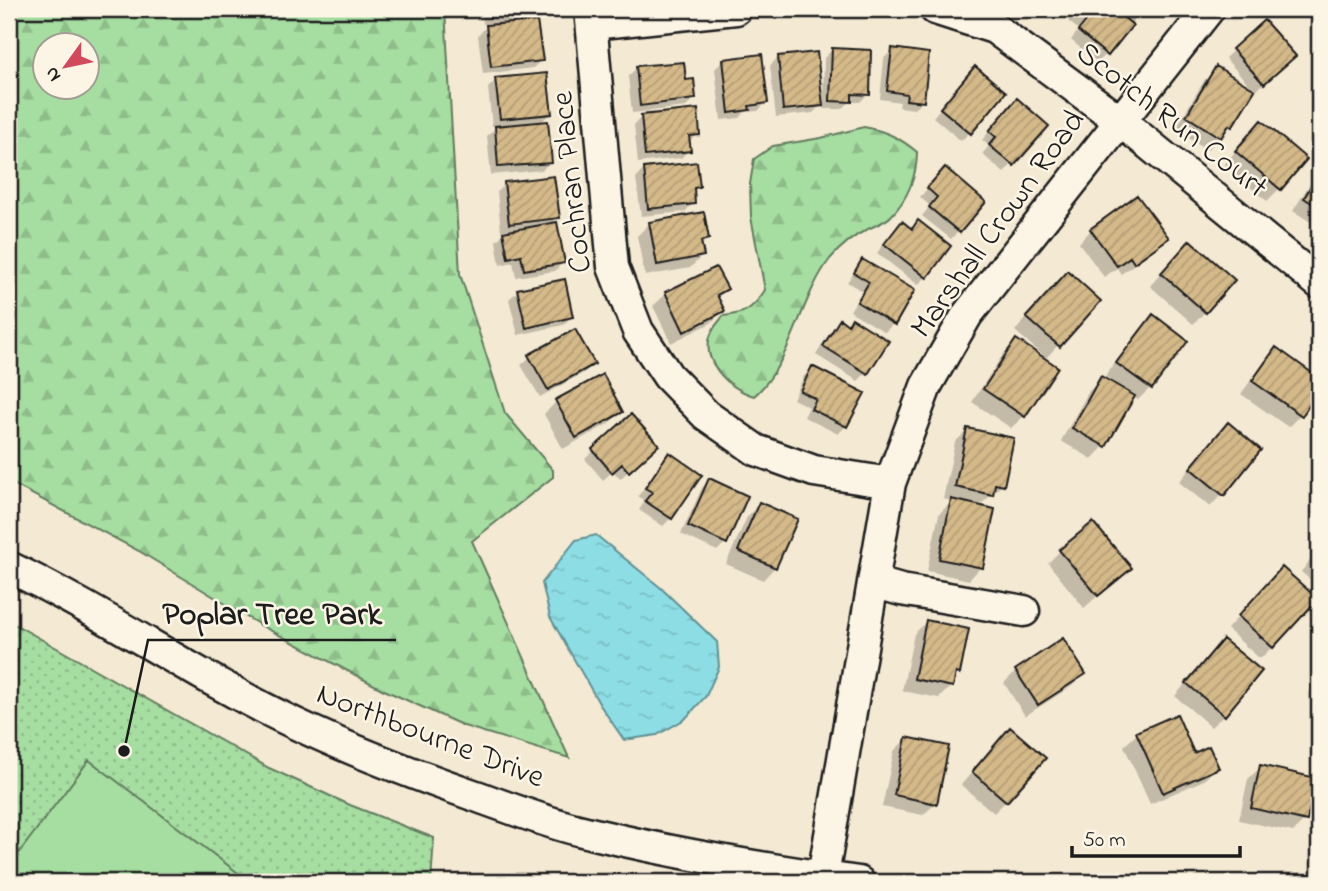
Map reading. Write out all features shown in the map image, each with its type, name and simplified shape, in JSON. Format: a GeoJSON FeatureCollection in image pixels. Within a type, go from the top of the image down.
{"type":"FeatureCollection","features":[{"type":"Feature","properties":{"kind":"street"},"geometry":{"type":"LineString","coordinates":[[591,16],[736,9]]}},
{"type":"Feature","properties":{"kind":"street","name":"Scotch Run Court"},"geometry":{"type":"LineString","coordinates":[[935,9],[994,28],[1119,120],[1319,283]]}},
{"type":"Feature","properties":{"kind":"street","name":"Marshall Crown Road"},"geometry":{"type":"LineString","coordinates":[[822,880],[890,482],[926,386],[967,315],[1209,9]]}},
{"type":"Feature","properties":{"kind":"street","name":"Cochran Place"},"geometry":{"type":"LineString","coordinates":[[591,16],[613,267],[638,331],[668,376],[706,415],[756,450],[814,471],[890,482]]}},
{"type":"Feature","properties":{"kind":"street","name":"Northbourne Drive"},"geometry":{"type":"LineString","coordinates":[[9,567],[86,607],[212,682],[375,759],[575,829],[822,880],[859,882]]}},
{"type":"Feature","properties":{"kind":"street"},"geometry":{"type":"LineString","coordinates":[[873,582],[901,590],[1024,611]]}},
{"type":"Feature","properties":{"kind":"green space"},"geometry":{"type":"Polygon","coordinates":[[[9,9],[445,9],[460,274],[505,413],[553,470],[553,477],[472,541],[569,758],[464,726],[382,689],[260,625],[139,551],[9,482],[9,9]]]}},
{"type":"Feature","properties":{"kind":"green space"},"geometry":{"type":"Polygon","coordinates":[[[864,127],[892,136],[917,152],[910,186],[889,218],[862,232],[830,259],[767,383],[754,396],[744,392],[734,387],[718,371],[709,351],[709,341],[723,316],[748,309],[765,290],[751,217],[750,184],[754,159],[773,146],[864,127]]]}},
{"type":"Feature","properties":{"kind":"green space"},"geometry":{"type":"Polygon","coordinates":[[[9,621],[269,768],[350,805],[434,838],[431,882],[9,882],[9,621]]]}},
{"type":"Feature","properties":{"kind":"green space"},"geometry":{"type":"Polygon","coordinates":[[[89,760],[250,882],[9,882],[9,866],[89,760]]]}},
{"type":"Feature","properties":{"kind":"water"},"geometry":{"type":"Polygon","coordinates":[[[596,535],[661,588],[717,642],[719,667],[706,696],[685,719],[657,735],[624,740],[600,705],[550,617],[542,583],[576,540],[596,535]]]}},
{"type":"Feature","properties":{"kind":"building"},"geometry":{"type":"Polygon","coordinates":[[[490,9],[542,9],[543,13],[490,17],[490,9]]]}},
{"type":"Feature","properties":{"kind":"building"},"geometry":{"type":"Polygon","coordinates":[[[1078,9],[1113,9],[1133,25],[1108,56],[1078,31],[1086,21],[1075,12],[1078,9]]]}},
{"type":"Feature","properties":{"kind":"building"},"geometry":{"type":"Polygon","coordinates":[[[1264,20],[1296,56],[1264,84],[1232,49],[1264,20]]]}},
{"type":"Feature","properties":{"kind":"building"},"geometry":{"type":"Polygon","coordinates":[[[537,21],[543,61],[491,67],[486,25],[537,21]]]}},
{"type":"Feature","properties":{"kind":"building"},"geometry":{"type":"Polygon","coordinates":[[[832,48],[871,50],[870,95],[852,94],[852,102],[830,101],[832,48]]]}},
{"type":"Feature","properties":{"kind":"building"},"geometry":{"type":"Polygon","coordinates":[[[892,48],[929,53],[924,102],[906,100],[907,94],[887,91],[892,48]]]}},
{"type":"Feature","properties":{"kind":"building"},"geometry":{"type":"Polygon","coordinates":[[[817,52],[823,106],[783,110],[778,56],[817,52]]]}},
{"type":"Feature","properties":{"kind":"building"},"geometry":{"type":"Polygon","coordinates":[[[762,54],[768,103],[749,106],[750,110],[729,113],[723,59],[762,54]]]}},
{"type":"Feature","properties":{"kind":"building"},"geometry":{"type":"Polygon","coordinates":[[[684,62],[686,80],[694,79],[696,99],[640,106],[636,66],[684,62]]]}},
{"type":"Feature","properties":{"kind":"building"},"geometry":{"type":"Polygon","coordinates":[[[975,66],[1006,92],[971,134],[940,108],[975,66]]]}},
{"type":"Feature","properties":{"kind":"building"},"geometry":{"type":"Polygon","coordinates":[[[1216,66],[1255,90],[1232,127],[1229,125],[1221,138],[1186,116],[1216,66]]]}},
{"type":"Feature","properties":{"kind":"building"},"geometry":{"type":"Polygon","coordinates":[[[547,73],[552,114],[500,119],[495,78],[547,73]]]}},
{"type":"Feature","properties":{"kind":"building"},"geometry":{"type":"Polygon","coordinates":[[[1017,98],[1049,126],[1014,166],[989,145],[996,137],[989,131],[1017,98]]]}},
{"type":"Feature","properties":{"kind":"building"},"geometry":{"type":"Polygon","coordinates":[[[698,109],[700,135],[689,136],[691,151],[645,156],[641,115],[698,109]]]}},
{"type":"Feature","properties":{"kind":"building"},"geometry":{"type":"Polygon","coordinates":[[[1261,120],[1307,159],[1281,190],[1235,151],[1261,120]]]}},
{"type":"Feature","properties":{"kind":"building"},"geometry":{"type":"Polygon","coordinates":[[[548,121],[552,163],[498,167],[495,126],[548,121]]]}},
{"type":"Feature","properties":{"kind":"building"},"geometry":{"type":"Polygon","coordinates":[[[697,162],[700,187],[694,188],[695,204],[648,209],[644,168],[697,162]]]}},
{"type":"Feature","properties":{"kind":"building"},"geometry":{"type":"Polygon","coordinates":[[[945,167],[986,202],[960,233],[929,207],[937,197],[927,188],[945,167]]]}},
{"type":"Feature","properties":{"kind":"building"},"geometry":{"type":"Polygon","coordinates":[[[1319,172],[1319,208],[1304,198],[1319,172]]]}},
{"type":"Feature","properties":{"kind":"building"},"geometry":{"type":"Polygon","coordinates":[[[554,176],[560,218],[509,224],[504,182],[554,176]]]}},
{"type":"Feature","properties":{"kind":"building"},"geometry":{"type":"Polygon","coordinates":[[[1137,195],[1169,238],[1134,263],[1130,257],[1117,266],[1090,229],[1137,195]]]}},
{"type":"Feature","properties":{"kind":"building"},"geometry":{"type":"Polygon","coordinates":[[[704,212],[709,239],[701,241],[704,256],[657,265],[649,222],[704,212]]]}},
{"type":"Feature","properties":{"kind":"building"},"geometry":{"type":"Polygon","coordinates":[[[918,220],[951,246],[927,278],[884,244],[902,221],[912,229],[918,220]]]}},
{"type":"Feature","properties":{"kind":"building"},"geometry":{"type":"Polygon","coordinates":[[[557,222],[565,263],[524,270],[521,255],[508,258],[503,232],[557,222]]]}},
{"type":"Feature","properties":{"kind":"building"},"geometry":{"type":"Polygon","coordinates":[[[1190,240],[1235,280],[1206,313],[1161,273],[1190,240]]]}},
{"type":"Feature","properties":{"kind":"building"},"geometry":{"type":"Polygon","coordinates":[[[862,259],[915,290],[895,325],[857,302],[869,282],[854,273],[862,259]]]}},
{"type":"Feature","properties":{"kind":"building"},"geometry":{"type":"Polygon","coordinates":[[[716,267],[728,289],[717,295],[725,311],[684,332],[665,292],[716,267]]]}},
{"type":"Feature","properties":{"kind":"building"},"geometry":{"type":"Polygon","coordinates":[[[1068,271],[1101,301],[1060,347],[1026,317],[1068,271]]]}},
{"type":"Feature","properties":{"kind":"building"},"geometry":{"type":"Polygon","coordinates":[[[565,279],[573,317],[526,328],[517,289],[565,279]]]}},
{"type":"Feature","properties":{"kind":"building"},"geometry":{"type":"Polygon","coordinates":[[[1153,314],[1188,341],[1152,389],[1116,363],[1153,314]]]}},
{"type":"Feature","properties":{"kind":"building"},"geometry":{"type":"Polygon","coordinates":[[[852,318],[889,341],[868,374],[823,346],[840,319],[848,325],[852,318]]]}},
{"type":"Feature","properties":{"kind":"building"},"geometry":{"type":"Polygon","coordinates":[[[575,329],[595,364],[548,390],[528,355],[575,329]]]}},
{"type":"Feature","properties":{"kind":"building"},"geometry":{"type":"Polygon","coordinates":[[[1016,339],[1058,367],[1025,417],[983,389],[1016,339]]]}},
{"type":"Feature","properties":{"kind":"building"},"geometry":{"type":"Polygon","coordinates":[[[1276,347],[1319,378],[1319,391],[1302,416],[1252,381],[1276,347]]]}},
{"type":"Feature","properties":{"kind":"building"},"geometry":{"type":"Polygon","coordinates":[[[812,366],[865,393],[847,427],[811,409],[816,399],[800,391],[812,366]]]}},
{"type":"Feature","properties":{"kind":"building"},"geometry":{"type":"Polygon","coordinates":[[[603,374],[623,412],[576,438],[555,400],[603,374]]]}},
{"type":"Feature","properties":{"kind":"building"},"geometry":{"type":"Polygon","coordinates":[[[1101,376],[1135,396],[1106,447],[1072,428],[1101,376]]]}},
{"type":"Feature","properties":{"kind":"building"},"geometry":{"type":"Polygon","coordinates":[[[631,414],[659,445],[629,472],[622,464],[612,473],[592,449],[631,414]]]}},
{"type":"Feature","properties":{"kind":"building"},"geometry":{"type":"Polygon","coordinates":[[[1228,422],[1261,450],[1224,496],[1190,468],[1228,422]]]}},
{"type":"Feature","properties":{"kind":"building"},"geometry":{"type":"Polygon","coordinates":[[[967,428],[1014,438],[1004,486],[995,484],[993,495],[955,487],[967,428]]]}},
{"type":"Feature","properties":{"kind":"building"},"geometry":{"type":"Polygon","coordinates":[[[669,452],[702,475],[672,519],[645,501],[652,492],[645,488],[669,452]]]}},
{"type":"Feature","properties":{"kind":"building"},"geometry":{"type":"Polygon","coordinates":[[[709,478],[748,496],[727,544],[688,526],[709,478]]]}},
{"type":"Feature","properties":{"kind":"building"},"geometry":{"type":"Polygon","coordinates":[[[951,499],[995,509],[983,568],[939,559],[951,499]]]}},
{"type":"Feature","properties":{"kind":"building"},"geometry":{"type":"Polygon","coordinates":[[[759,502],[798,519],[776,568],[738,551],[759,502]]]}},
{"type":"Feature","properties":{"kind":"building"},"geometry":{"type":"Polygon","coordinates":[[[1093,522],[1132,568],[1098,596],[1059,550],[1093,522]]]}},
{"type":"Feature","properties":{"kind":"building"},"geometry":{"type":"Polygon","coordinates":[[[1282,567],[1318,599],[1273,648],[1238,616],[1282,567]]]}},
{"type":"Feature","properties":{"kind":"building"},"geometry":{"type":"Polygon","coordinates":[[[926,620],[969,629],[960,674],[956,673],[953,687],[914,679],[926,620]]]}},
{"type":"Feature","properties":{"kind":"building"},"geometry":{"type":"Polygon","coordinates":[[[1063,638],[1086,674],[1038,705],[1015,670],[1063,638]]]}},
{"type":"Feature","properties":{"kind":"building"},"geometry":{"type":"Polygon","coordinates":[[[1223,639],[1262,671],[1225,716],[1186,683],[1223,639]]]}},
{"type":"Feature","properties":{"kind":"building"},"geometry":{"type":"Polygon","coordinates":[[[1177,714],[1194,753],[1209,746],[1219,768],[1163,793],[1136,732],[1177,714]]]}},
{"type":"Feature","properties":{"kind":"building"},"geometry":{"type":"Polygon","coordinates":[[[1010,727],[1046,758],[1007,802],[972,772],[1010,727]]]}},
{"type":"Feature","properties":{"kind":"building"},"geometry":{"type":"Polygon","coordinates":[[[906,737],[949,746],[937,804],[894,795],[906,737]]]}},
{"type":"Feature","properties":{"kind":"building"},"geometry":{"type":"Polygon","coordinates":[[[1260,765],[1316,778],[1307,821],[1251,808],[1260,765]]]}},
{"type":"Feature","properties":{"kind":"place","name":"Poplar Tree Park"},"geometry":{"type":"Point","coordinates":[124,751]}}]}
